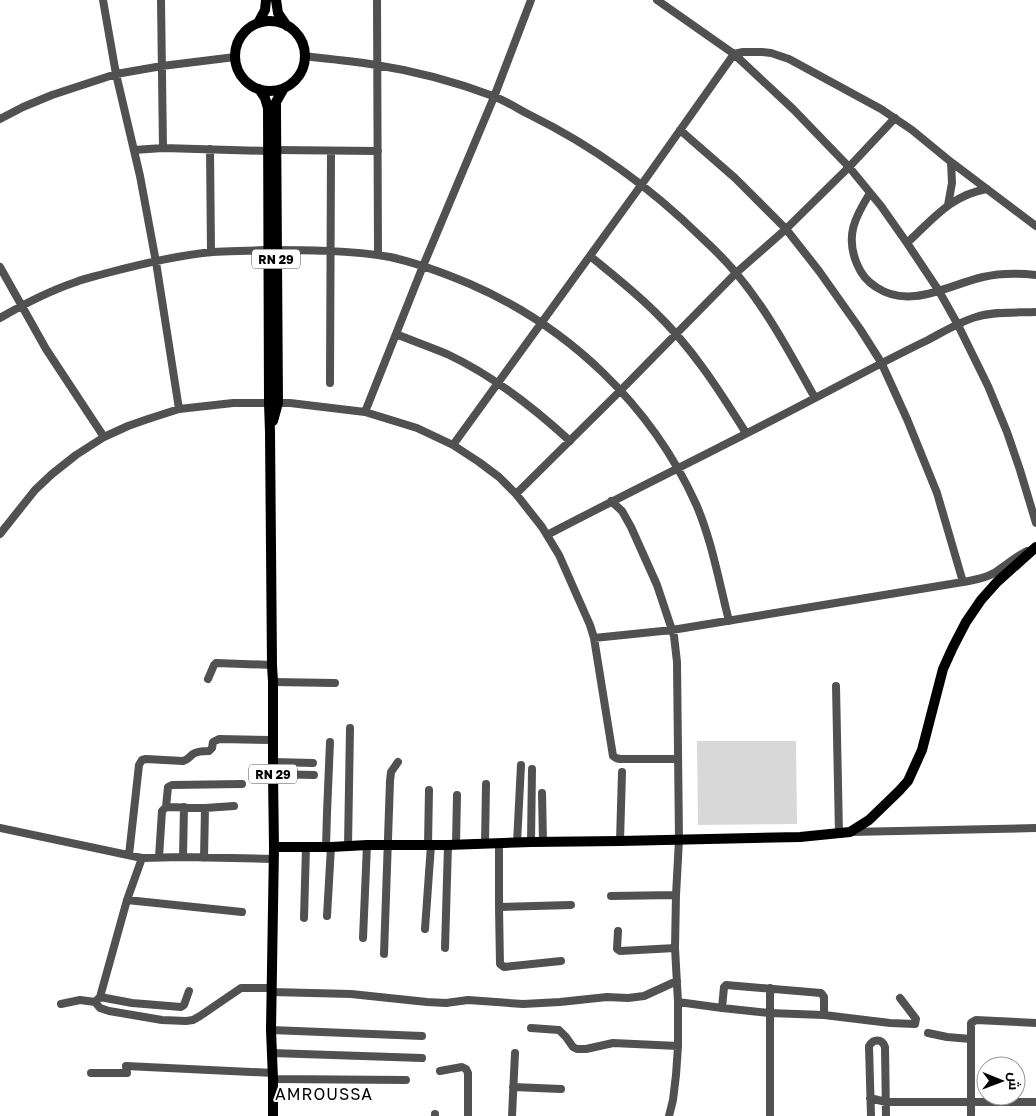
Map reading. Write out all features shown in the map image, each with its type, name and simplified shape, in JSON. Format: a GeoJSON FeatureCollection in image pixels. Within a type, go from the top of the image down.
{"type":"FeatureCollection","features":[{"type":"Feature","properties":{"kind":"main road"},"geometry":{"type":"LineString","coordinates":[[258,23],[265,10],[266,0]]}},
{"type":"Feature","properties":{"kind":"main road"},"geometry":{"type":"LineString","coordinates":[[276,0],[278,12],[282,20],[288,26],[292,30],[300,39],[304,50],[303,64],[295,80],[284,88],[269,91],[250,85],[243,79],[236,66],[236,47],[242,34],[258,23],[271,21],[288,26]]}},
{"type":"Feature","properties":{"kind":"main road","name":"RN 29"},"geometry":{"type":"LineString","coordinates":[[273,1116],[271,1030],[274,847],[270,432],[273,403],[272,151],[276,102],[284,88]]}},
{"type":"Feature","properties":{"kind":"main road","name":"RN 29"},"geometry":{"type":"LineString","coordinates":[[259,89],[265,98],[268,108],[272,151]]}},
{"type":"Feature","properties":{"kind":"main road"},"geometry":{"type":"LineString","coordinates":[[274,847],[800,837],[850,832],[869,820],[908,781],[922,750],[943,669],[966,622],[981,600],[997,582],[1034,549]]}},
{"type":"Feature","properties":{"kind":"street"},"geometry":{"type":"LineString","coordinates":[[103,0],[116,74],[134,150],[156,262],[179,409]]}},
{"type":"Feature","properties":{"kind":"street"},"geometry":{"type":"LineString","coordinates":[[161,0],[164,148]]}},
{"type":"Feature","properties":{"kind":"street"},"geometry":{"type":"LineString","coordinates":[[377,0],[378,255]]}},
{"type":"Feature","properties":{"kind":"street"},"geometry":{"type":"LineString","coordinates":[[366,412],[396,334],[494,97],[531,0]]}},
{"type":"Feature","properties":{"kind":"street"},"geometry":{"type":"LineString","coordinates":[[658,0],[734,54],[793,109],[849,167],[907,242],[939,290],[988,386],[1007,432],[1036,523]]}},
{"type":"Feature","properties":{"kind":"street"},"geometry":{"type":"LineString","coordinates":[[453,445],[734,54],[762,52],[789,58],[895,118],[1036,226]]}},
{"type":"Feature","properties":{"kind":"street"},"geometry":{"type":"LineString","coordinates":[[304,56],[377,65],[456,84],[494,97],[580,141],[609,160],[642,184],[690,226],[736,273],[782,339],[816,398]]}},
{"type":"Feature","properties":{"kind":"street"},"geometry":{"type":"LineString","coordinates":[[0,119],[52,94],[116,74],[235,57]]}},
{"type":"Feature","properties":{"kind":"street"},"geometry":{"type":"LineString","coordinates":[[516,494],[622,390],[736,273],[786,229],[849,167],[895,118]]}},
{"type":"Feature","properties":{"kind":"street"},"geometry":{"type":"LineString","coordinates":[[680,130],[727,170],[786,229],[824,278],[881,362],[934,485],[963,582]]}},
{"type":"Feature","properties":{"kind":"street"},"geometry":{"type":"LineString","coordinates":[[134,150],[164,148],[378,151]]}},
{"type":"Feature","properties":{"kind":"street"},"geometry":{"type":"LineString","coordinates":[[210,150],[211,252]]}},
{"type":"Feature","properties":{"kind":"street"},"geometry":{"type":"LineString","coordinates":[[330,383],[331,151]]}},
{"type":"Feature","properties":{"kind":"street"},"geometry":{"type":"LineString","coordinates":[[948,204],[952,183],[951,162]]}},
{"type":"Feature","properties":{"kind":"street"},"geometry":{"type":"LineString","coordinates":[[907,242],[948,204],[967,194],[987,189]]}},
{"type":"Feature","properties":{"kind":"street"},"geometry":{"type":"LineString","coordinates":[[870,193],[853,224],[852,247],[858,267],[864,277],[882,291],[905,297],[919,297],[983,277],[999,274],[1036,275]]}},
{"type":"Feature","properties":{"kind":"street"},"geometry":{"type":"LineString","coordinates":[[0,318],[35,298],[76,281],[126,268],[211,252],[331,251],[378,255],[424,266],[480,288],[542,323],[580,352],[622,390],[649,425],[678,468],[696,504],[709,538],[729,621]]}},
{"type":"Feature","properties":{"kind":"street"},"geometry":{"type":"LineString","coordinates":[[590,256],[654,310],[716,386],[746,433]]}},
{"type":"Feature","properties":{"kind":"street"},"geometry":{"type":"LineString","coordinates":[[0,267],[46,349],[104,437]]}},
{"type":"Feature","properties":{"kind":"street"},"geometry":{"type":"LineString","coordinates":[[547,535],[816,398],[881,362],[958,325],[976,317],[1036,312]]}},
{"type":"Feature","properties":{"kind":"street"},"geometry":{"type":"LineString","coordinates":[[396,334],[447,354],[482,373],[525,402],[570,441]]}},
{"type":"Feature","properties":{"kind":"street"},"geometry":{"type":"LineString","coordinates":[[0,534],[32,493],[52,474],[76,456],[104,437],[128,426],[179,409],[218,404],[303,404],[366,412],[417,428],[453,445],[498,477],[516,494],[547,535],[559,555],[594,638],[614,756],[620,759],[678,759]]}},
{"type":"Feature","properties":{"kind":"street"},"geometry":{"type":"LineString","coordinates":[[611,501],[622,511],[656,585],[672,630],[677,662],[679,840],[675,948],[678,1046],[673,1100],[669,1116]]}},
{"type":"Feature","properties":{"kind":"street"},"geometry":{"type":"LineString","coordinates":[[594,638],[672,630],[963,582],[987,577],[1021,554],[1034,549]]}},
{"type":"Feature","properties":{"kind":"street"},"geometry":{"type":"LineString","coordinates":[[208,680],[216,663],[272,665]]}},
{"type":"Feature","properties":{"kind":"street"},"geometry":{"type":"LineString","coordinates":[[273,682],[335,683]]}},
{"type":"Feature","properties":{"kind":"street"},"geometry":{"type":"LineString","coordinates":[[836,686],[838,834]]}},
{"type":"Feature","properties":{"kind":"street"},"geometry":{"type":"LineString","coordinates":[[348,846],[350,728]]}},
{"type":"Feature","properties":{"kind":"street"},"geometry":{"type":"LineString","coordinates":[[129,855],[139,765],[142,760],[183,762],[197,752],[211,750],[214,742],[219,739],[273,740]]}},
{"type":"Feature","properties":{"kind":"street"},"geometry":{"type":"LineString","coordinates":[[327,916],[329,847],[326,813],[330,742]]}},
{"type":"Feature","properties":{"kind":"street"},"geometry":{"type":"LineString","coordinates":[[273,762],[314,763]]}},
{"type":"Feature","properties":{"kind":"street"},"geometry":{"type":"LineString","coordinates":[[384,954],[390,781],[391,772],[398,762]]}},
{"type":"Feature","properties":{"kind":"street"},"geometry":{"type":"LineString","coordinates":[[517,843],[520,765]]}},
{"type":"Feature","properties":{"kind":"street"},"geometry":{"type":"LineString","coordinates":[[531,842],[532,769]]}},
{"type":"Feature","properties":{"kind":"street"},"geometry":{"type":"LineString","coordinates":[[620,841],[622,772]]}},
{"type":"Feature","properties":{"kind":"street"},"geometry":{"type":"LineString","coordinates":[[273,774],[314,775]]}},
{"type":"Feature","properties":{"kind":"street"},"geometry":{"type":"LineString","coordinates":[[159,857],[162,811],[166,807],[168,787],[172,784],[242,784]]}},
{"type":"Feature","properties":{"kind":"street"},"geometry":{"type":"LineString","coordinates":[[485,844],[486,784]]}},
{"type":"Feature","properties":{"kind":"street"},"geometry":{"type":"LineString","coordinates":[[425,929],[429,845],[429,790]]}},
{"type":"Feature","properties":{"kind":"street"},"geometry":{"type":"LineString","coordinates":[[542,793],[543,842]]}},
{"type":"Feature","properties":{"kind":"street"},"geometry":{"type":"LineString","coordinates":[[445,948],[457,795]]}},
{"type":"Feature","properties":{"kind":"street"},"geometry":{"type":"LineString","coordinates":[[166,807],[205,808],[234,806]]}},
{"type":"Feature","properties":{"kind":"street"},"geometry":{"type":"LineString","coordinates":[[183,857],[184,808]]}},
{"type":"Feature","properties":{"kind":"street"},"geometry":{"type":"LineString","coordinates":[[204,858],[205,808]]}},
{"type":"Feature","properties":{"kind":"street"},"geometry":{"type":"LineString","coordinates":[[0,828],[142,858],[273,859]]}},
{"type":"Feature","properties":{"kind":"street"},"geometry":{"type":"LineString","coordinates":[[850,832],[1036,828]]}},
{"type":"Feature","properties":{"kind":"street"},"geometry":{"type":"LineString","coordinates":[[499,844],[500,964],[504,967],[561,961]]}},
{"type":"Feature","properties":{"kind":"street"},"geometry":{"type":"LineString","coordinates":[[362,938],[367,845]]}},
{"type":"Feature","properties":{"kind":"street"},"geometry":{"type":"LineString","coordinates":[[304,918],[306,847]]}},
{"type":"Feature","properties":{"kind":"street"},"geometry":{"type":"LineString","coordinates":[[142,858],[127,900],[97,999],[100,1008],[109,1012],[162,1020],[193,1020],[240,988],[351,994],[427,1002],[446,1003],[468,1000],[523,1004],[644,996],[676,980]]}},
{"type":"Feature","properties":{"kind":"street"},"geometry":{"type":"LineString","coordinates":[[611,896],[676,895]]}},
{"type":"Feature","properties":{"kind":"street"},"geometry":{"type":"LineString","coordinates":[[127,900],[242,912]]}},
{"type":"Feature","properties":{"kind":"street"},"geometry":{"type":"LineString","coordinates":[[499,907],[571,905]]}},
{"type":"Feature","properties":{"kind":"street"},"geometry":{"type":"LineString","coordinates":[[618,931],[617,945],[620,951],[675,948]]}},
{"type":"Feature","properties":{"kind":"street"},"geometry":{"type":"LineString","coordinates":[[722,1008],[724,987],[726,985],[770,988],[821,993],[824,997],[824,1015]]}},
{"type":"Feature","properties":{"kind":"street"},"geometry":{"type":"LineString","coordinates":[[770,988],[770,1116]]}},
{"type":"Feature","properties":{"kind":"street"},"geometry":{"type":"LineString","coordinates":[[62,1004],[97,999],[181,1008],[184,1006],[189,991]]}},
{"type":"Feature","properties":{"kind":"street"},"geometry":{"type":"LineString","coordinates":[[678,1002],[769,1013],[824,1015],[915,1024],[916,1019],[900,998]]}},
{"type":"Feature","properties":{"kind":"street"},"geometry":{"type":"LineString","coordinates":[[971,1116],[970,1023],[976,1020],[1036,1023]]}},
{"type":"Feature","properties":{"kind":"street"},"geometry":{"type":"LineString","coordinates":[[531,1028],[559,1030],[572,1047],[577,1049],[613,1044],[678,1046]]}},
{"type":"Feature","properties":{"kind":"street"},"geometry":{"type":"LineString","coordinates":[[271,1030],[422,1036]]}},
{"type":"Feature","properties":{"kind":"street"},"geometry":{"type":"LineString","coordinates":[[928,1033],[971,1039]]}},
{"type":"Feature","properties":{"kind":"street"},"geometry":{"type":"LineString","coordinates":[[871,1116],[870,1046],[871,1043],[878,1040],[885,1047],[886,1116]]}},
{"type":"Feature","properties":{"kind":"street"},"geometry":{"type":"LineString","coordinates":[[512,1116],[515,1053]]}},
{"type":"Feature","properties":{"kind":"street"},"geometry":{"type":"LineString","coordinates":[[272,1054],[422,1058]]}},
{"type":"Feature","properties":{"kind":"street"},"geometry":{"type":"LineString","coordinates":[[92,1073],[126,1073],[126,1066],[273,1076],[406,1080]]}},
{"type":"Feature","properties":{"kind":"street"},"geometry":{"type":"LineString","coordinates":[[440,1071],[466,1068],[468,1073],[468,1116]]}},
{"type":"Feature","properties":{"kind":"street"},"geometry":{"type":"LineString","coordinates":[[513,1087],[561,1089]]}},
{"type":"Feature","properties":{"kind":"street"},"geometry":{"type":"LineString","coordinates":[[870,1098],[886,1102],[1036,1102]]}},
{"type":"Feature","properties":{"kind":"shaded area"},"geometry":{"type":"Polygon","coordinates":[[[697,741],[796,741],[797,824],[698,825],[697,741]]]}},
{"type":"Feature","properties":{"kind":"district","name":"AMROUSSA"},"geometry":{"type":"Point","coordinates":[324,1094]}}]}
